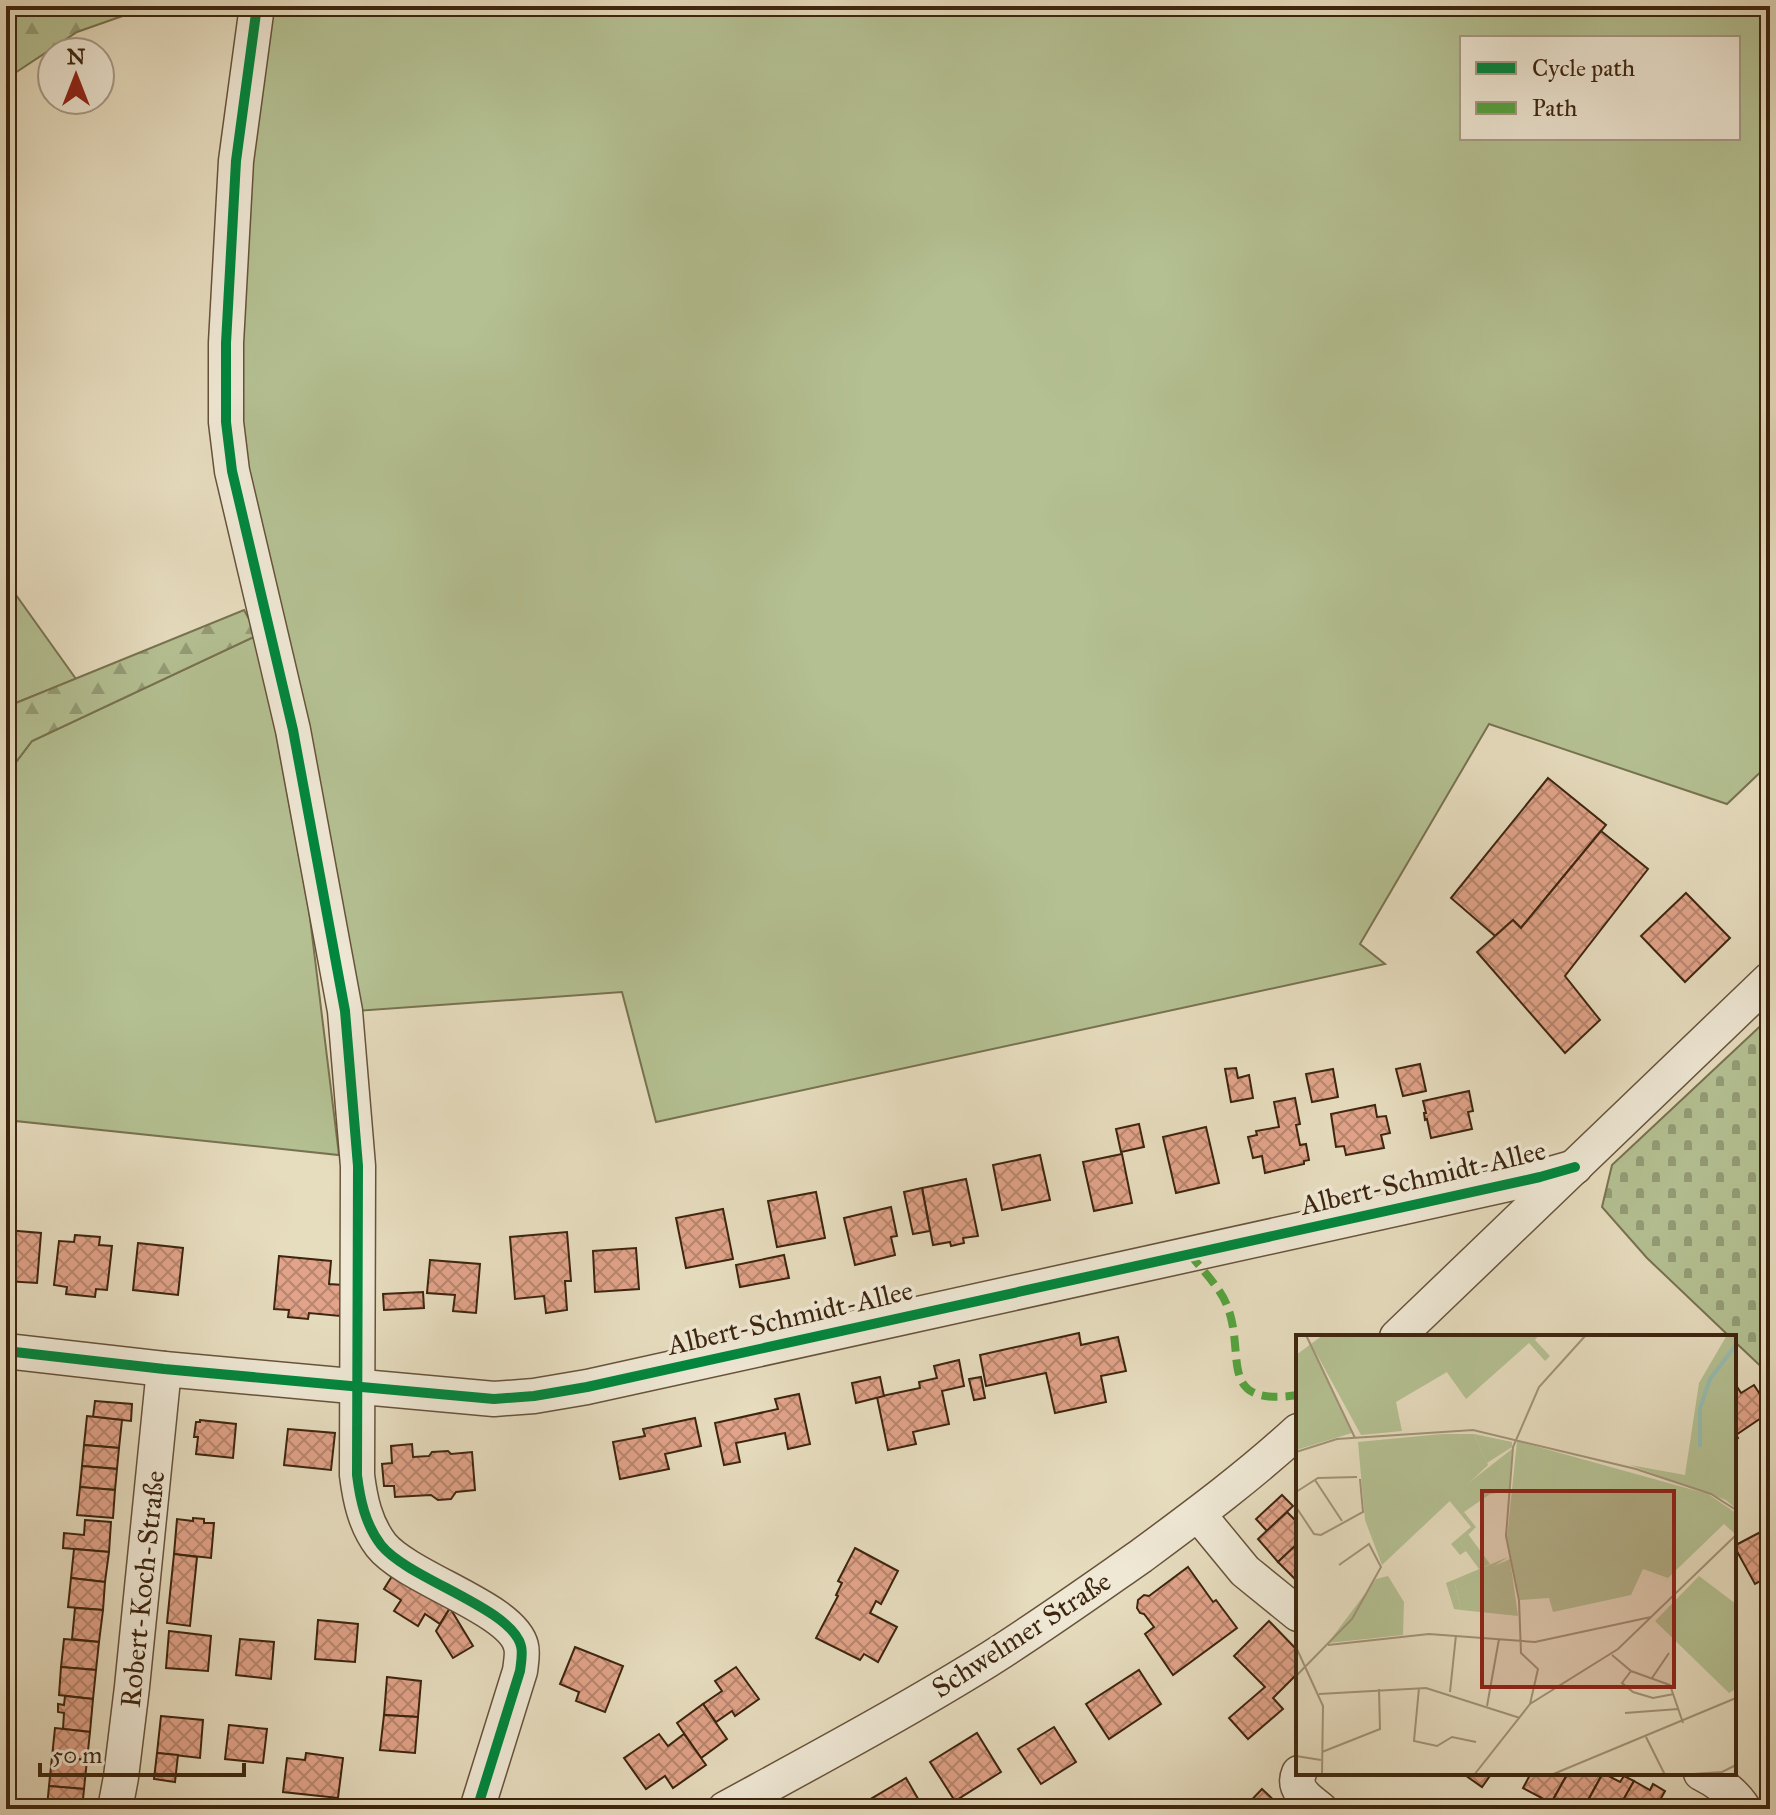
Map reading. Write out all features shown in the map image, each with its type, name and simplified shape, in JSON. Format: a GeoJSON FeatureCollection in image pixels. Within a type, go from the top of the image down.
{"type":"FeatureCollection","features":[{"type":"Feature","properties":{"kind":"street"},"geometry":{"type":"LineString","coordinates":[[257,6],[236,161],[226,343],[226,422],[235,483],[293,730],[345,1011],[358,1166],[357,1475],[361,1504],[382,1545],[401,1562],[491,1612],[518,1637],[522,1648],[520,1671],[477,1809]]}},
{"type":"Feature","properties":{"kind":"street"},"geometry":{"type":"LineString","coordinates":[[1399,1335],[1770,979]]}},
{"type":"Feature","properties":{"kind":"street","name":"Albert-Schmidt-Allee"},"geometry":{"type":"LineString","coordinates":[[6,1351],[164,1369],[494,1399],[534,1396],[587,1387],[1575,1167]]}},
{"type":"Feature","properties":{"kind":"street","name":"Robert-Koch-Straße"},"geometry":{"type":"LineString","coordinates":[[115,1809],[132,1687],[164,1369]]}},
{"type":"Feature","properties":{"kind":"street","name":"Schwelmer Straße"},"geometry":{"type":"LineString","coordinates":[[725,1809],[980,1665],[1198,1514],[1296,1433]]}},
{"type":"Feature","properties":{"kind":"street"},"geometry":{"type":"LineString","coordinates":[[1198,1514],[1245,1571],[1296,1612]]}},
{"type":"Feature","properties":{"kind":"street"},"geometry":{"type":"LineString","coordinates":[[1298,1775],[1299,1789],[1320,1809]]}},
{"type":"Feature","properties":{"kind":"street"},"geometry":{"type":"LineString","coordinates":[[1705,1775],[1739,1801],[1744,1809]]}},
{"type":"Feature","properties":{"kind":"green space"},"geometry":{"type":"Polygon","coordinates":[[[6,6],[151,6],[71,36],[36,36],[36,59],[6,79],[6,6]]]}},
{"type":"Feature","properties":{"kind":"green space"},"geometry":{"type":"Polygon","coordinates":[[[265,6],[1770,6],[1770,763],[1727,804],[1489,724],[1360,944],[1385,964],[656,1122],[622,992],[356,1011],[249,506],[234,338],[265,6]]]}},
{"type":"Feature","properties":{"kind":"green space"},"geometry":{"type":"Polygon","coordinates":[[[6,581],[76,679],[6,707],[6,581]]]}},
{"type":"Feature","properties":{"kind":"green space"},"geometry":{"type":"Polygon","coordinates":[[[244,610],[258,635],[32,741],[6,772],[6,707],[244,610]]]}},
{"type":"Feature","properties":{"kind":"green space"},"geometry":{"type":"Polygon","coordinates":[[[258,635],[309,910],[339,1155],[6,1120],[6,772],[32,741],[258,635]]]}},
{"type":"Feature","properties":{"kind":"green space"},"geometry":{"type":"Polygon","coordinates":[[[1770,1017],[1770,1375],[1736,1343],[1736,1335],[1728,1335],[1647,1258],[1602,1207],[1612,1165],[1770,1017]]]}},
{"type":"Feature","properties":{"kind":"building"},"geometry":{"type":"Polygon","coordinates":[[[1548,778],[1606,825],[1521,928],[1513,920],[1495,936],[1451,898],[1548,778]]]}},
{"type":"Feature","properties":{"kind":"building"},"geometry":{"type":"Polygon","coordinates":[[[1601,831],[1648,869],[1565,976],[1600,1020],[1565,1053],[1477,952],[1513,920],[1521,928],[1601,831]]]}},
{"type":"Feature","properties":{"kind":"building"},"geometry":{"type":"Polygon","coordinates":[[[1686,893],[1730,938],[1685,982],[1641,936],[1686,893]]]}},
{"type":"Feature","properties":{"kind":"building"},"geometry":{"type":"Polygon","coordinates":[[[1420,1064],[1426,1091],[1403,1096],[1396,1069],[1420,1064]]]}},
{"type":"Feature","properties":{"kind":"building"},"geometry":{"type":"Polygon","coordinates":[[[1236,1068],[1238,1078],[1249,1075],[1253,1098],[1231,1102],[1225,1069],[1236,1068]]]}},
{"type":"Feature","properties":{"kind":"building"},"geometry":{"type":"Polygon","coordinates":[[[1333,1069],[1338,1097],[1312,1102],[1306,1074],[1333,1069]]]}},
{"type":"Feature","properties":{"kind":"building"},"geometry":{"type":"Polygon","coordinates":[[[1469,1091],[1473,1111],[1468,1112],[1472,1129],[1431,1138],[1423,1101],[1469,1091]]]}},
{"type":"Feature","properties":{"kind":"building"},"geometry":{"type":"Polygon","coordinates":[[[1295,1098],[1300,1145],[1306,1144],[1309,1160],[1304,1164],[1265,1173],[1262,1156],[1253,1158],[1248,1137],[1257,1135],[1256,1131],[1279,1127],[1274,1102],[1295,1098]]]}},
{"type":"Feature","properties":{"kind":"building"},"geometry":{"type":"Polygon","coordinates":[[[1375,1105],[1377,1117],[1386,1116],[1390,1133],[1381,1135],[1384,1148],[1346,1155],[1344,1146],[1336,1147],[1331,1114],[1375,1105]]]}},
{"type":"Feature","properties":{"kind":"building"},"geometry":{"type":"Polygon","coordinates":[[[1139,1124],[1144,1147],[1121,1152],[1116,1129],[1139,1124]]]}},
{"type":"Feature","properties":{"kind":"building"},"geometry":{"type":"Polygon","coordinates":[[[1206,1127],[1219,1183],[1176,1193],[1163,1137],[1206,1127]]]}},
{"type":"Feature","properties":{"kind":"building"},"geometry":{"type":"Polygon","coordinates":[[[1122,1154],[1132,1203],[1094,1211],[1083,1162],[1122,1154]]]}},
{"type":"Feature","properties":{"kind":"building"},"geometry":{"type":"Polygon","coordinates":[[[1040,1155],[1050,1200],[1002,1210],[993,1165],[1040,1155]]]}},
{"type":"Feature","properties":{"kind":"building"},"geometry":{"type":"Polygon","coordinates":[[[966,1179],[978,1236],[963,1238],[964,1243],[951,1246],[950,1242],[933,1245],[922,1188],[966,1179]]]}},
{"type":"Feature","properties":{"kind":"building"},"geometry":{"type":"Polygon","coordinates":[[[922,1188],[930,1231],[913,1234],[904,1192],[922,1188]]]}},
{"type":"Feature","properties":{"kind":"building"},"geometry":{"type":"Polygon","coordinates":[[[816,1192],[825,1238],[777,1247],[768,1201],[816,1192]]]}},
{"type":"Feature","properties":{"kind":"building"},"geometry":{"type":"Polygon","coordinates":[[[891,1207],[897,1236],[891,1237],[895,1255],[855,1265],[844,1218],[891,1207]]]}},
{"type":"Feature","properties":{"kind":"building"},"geometry":{"type":"Polygon","coordinates":[[[723,1209],[733,1259],[686,1268],[676,1218],[723,1209]]]}},
{"type":"Feature","properties":{"kind":"building"},"geometry":{"type":"Polygon","coordinates":[[[6,1230],[41,1233],[37,1283],[6,1281],[6,1230]]]}},
{"type":"Feature","properties":{"kind":"building"},"geometry":{"type":"Polygon","coordinates":[[[567,1232],[571,1281],[565,1281],[567,1310],[546,1313],[544,1296],[515,1299],[510,1237],[567,1232]]]}},
{"type":"Feature","properties":{"kind":"building"},"geometry":{"type":"Polygon","coordinates":[[[75,1235],[100,1237],[99,1245],[112,1246],[107,1290],[96,1289],[95,1297],[66,1294],[67,1287],[54,1285],[59,1241],[74,1242],[75,1235]]]}},
{"type":"Feature","properties":{"kind":"building"},"geometry":{"type":"Polygon","coordinates":[[[138,1243],[183,1248],[178,1295],[133,1290],[138,1243]]]}},
{"type":"Feature","properties":{"kind":"building"},"geometry":{"type":"Polygon","coordinates":[[[636,1248],[639,1289],[595,1292],[593,1251],[636,1248]]]}},
{"type":"Feature","properties":{"kind":"building"},"geometry":{"type":"Polygon","coordinates":[[[784,1255],[789,1278],[740,1287],[736,1265],[784,1255]]]}},
{"type":"Feature","properties":{"kind":"building"},"geometry":{"type":"Polygon","coordinates":[[[279,1256],[331,1261],[329,1284],[343,1285],[340,1316],[309,1313],[308,1319],[288,1317],[289,1310],[274,1309],[279,1256]]]}},
{"type":"Feature","properties":{"kind":"building"},"geometry":{"type":"Polygon","coordinates":[[[430,1260],[480,1264],[476,1313],[453,1311],[455,1295],[427,1293],[430,1260]]]}},
{"type":"Feature","properties":{"kind":"building"},"geometry":{"type":"Polygon","coordinates":[[[423,1292],[424,1308],[384,1310],[383,1294],[423,1292]]]}},
{"type":"Feature","properties":{"kind":"building"},"geometry":{"type":"Polygon","coordinates":[[[1079,1333],[1081,1345],[1118,1337],[1126,1371],[1101,1376],[1106,1402],[1055,1413],[1046,1373],[986,1386],[980,1355],[1079,1333]]]}},
{"type":"Feature","properties":{"kind":"building"},"geometry":{"type":"Polygon","coordinates":[[[959,1360],[964,1386],[942,1391],[949,1424],[913,1432],[916,1444],[888,1450],[877,1397],[920,1388],[919,1382],[937,1378],[934,1366],[959,1360]]]}},
{"type":"Feature","properties":{"kind":"building"},"geometry":{"type":"Polygon","coordinates":[[[880,1377],[884,1396],[856,1403],[852,1383],[880,1377]]]}},
{"type":"Feature","properties":{"kind":"building"},"geometry":{"type":"Polygon","coordinates":[[[981,1377],[985,1398],[974,1400],[969,1379],[981,1377]]]}},
{"type":"Feature","properties":{"kind":"building"},"geometry":{"type":"Polygon","coordinates":[[[1736,1385],[1741,1393],[1754,1385],[1770,1412],[1736,1435],[1736,1385]]]}},
{"type":"Feature","properties":{"kind":"building"},"geometry":{"type":"Polygon","coordinates":[[[799,1394],[810,1444],[788,1449],[785,1433],[736,1443],[740,1462],[724,1465],[715,1423],[778,1409],[775,1399],[799,1394]]]}},
{"type":"Feature","properties":{"kind":"building"},"geometry":{"type":"Polygon","coordinates":[[[95,1401],[132,1404],[131,1421],[93,1417],[95,1401]]]}},
{"type":"Feature","properties":{"kind":"building"},"geometry":{"type":"Polygon","coordinates":[[[87,1416],[122,1420],[119,1448],[84,1445],[87,1416]]]}},
{"type":"Feature","properties":{"kind":"building"},"geometry":{"type":"Polygon","coordinates":[[[695,1418],[701,1446],[665,1454],[669,1469],[620,1479],[613,1442],[645,1436],[643,1429],[695,1418]]]}},
{"type":"Feature","properties":{"kind":"building"},"geometry":{"type":"Polygon","coordinates":[[[196,1422],[236,1424],[233,1458],[196,1454],[198,1437],[194,1437],[196,1422]]]}},
{"type":"Feature","properties":{"kind":"building"},"geometry":{"type":"Polygon","coordinates":[[[288,1429],[335,1433],[331,1470],[284,1465],[288,1429]]]}},
{"type":"Feature","properties":{"kind":"building"},"geometry":{"type":"Polygon","coordinates":[[[412,1444],[413,1457],[429,1456],[432,1452],[472,1452],[475,1490],[456,1492],[451,1499],[438,1500],[431,1495],[395,1497],[394,1486],[384,1486],[382,1464],[392,1463],[391,1446],[412,1444]]]}},
{"type":"Feature","properties":{"kind":"building"},"geometry":{"type":"Polygon","coordinates":[[[84,1445],[119,1448],[117,1469],[82,1466],[84,1445]]]}},
{"type":"Feature","properties":{"kind":"building"},"geometry":{"type":"Polygon","coordinates":[[[82,1466],[117,1469],[115,1490],[80,1487],[82,1466]]]}},
{"type":"Feature","properties":{"kind":"building"},"geometry":{"type":"Polygon","coordinates":[[[80,1487],[115,1490],[113,1518],[77,1515],[80,1487]]]}},
{"type":"Feature","properties":{"kind":"building"},"geometry":{"type":"Polygon","coordinates":[[[1282,1495],[1293,1506],[1267,1531],[1256,1519],[1282,1495]]]}},
{"type":"Feature","properties":{"kind":"building"},"geometry":{"type":"Polygon","coordinates":[[[1287,1512],[1296,1521],[1296,1545],[1278,1562],[1258,1539],[1287,1512]]]}},
{"type":"Feature","properties":{"kind":"building"},"geometry":{"type":"Polygon","coordinates":[[[193,1518],[214,1523],[211,1558],[174,1554],[177,1519],[193,1521],[193,1518]]]}},
{"type":"Feature","properties":{"kind":"building"},"geometry":{"type":"Polygon","coordinates":[[[85,1520],[111,1522],[109,1552],[63,1548],[64,1533],[84,1535],[85,1520]]]}},
{"type":"Feature","properties":{"kind":"building"},"geometry":{"type":"Polygon","coordinates":[[[1770,1527],[1770,1576],[1755,1584],[1736,1545],[1770,1527]]]}},
{"type":"Feature","properties":{"kind":"building"},"geometry":{"type":"Polygon","coordinates":[[[1296,1545],[1296,1580],[1278,1562],[1296,1545]]]}},
{"type":"Feature","properties":{"kind":"building"},"geometry":{"type":"Polygon","coordinates":[[[855,1548],[898,1571],[881,1604],[876,1601],[870,1613],[897,1627],[878,1662],[864,1654],[860,1660],[816,1638],[838,1596],[842,1583],[838,1581],[855,1548]]]}},
{"type":"Feature","properties":{"kind":"building"},"geometry":{"type":"Polygon","coordinates":[[[74,1549],[109,1552],[105,1582],[71,1578],[74,1549]]]}},
{"type":"Feature","properties":{"kind":"building"},"geometry":{"type":"Polygon","coordinates":[[[174,1554],[197,1557],[190,1626],[167,1623],[174,1554]]]}},
{"type":"Feature","properties":{"kind":"building"},"geometry":{"type":"Polygon","coordinates":[[[1188,1567],[1213,1602],[1216,1600],[1237,1628],[1173,1675],[1145,1634],[1154,1627],[1137,1608],[1138,1600],[1144,1595],[1149,1596],[1188,1567]]]}},
{"type":"Feature","properties":{"kind":"building"},"geometry":{"type":"Polygon","coordinates":[[[394,1573],[450,1608],[440,1624],[425,1614],[418,1626],[394,1611],[401,1600],[384,1589],[394,1573]]]}},
{"type":"Feature","properties":{"kind":"building"},"geometry":{"type":"Polygon","coordinates":[[[71,1578],[105,1582],[103,1610],[68,1607],[71,1578]]]}},
{"type":"Feature","properties":{"kind":"building"},"geometry":{"type":"Polygon","coordinates":[[[75,1608],[103,1610],[99,1642],[72,1639],[75,1608]]]}},
{"type":"Feature","properties":{"kind":"building"},"geometry":{"type":"Polygon","coordinates":[[[450,1608],[473,1646],[453,1658],[436,1631],[450,1608]]]}},
{"type":"Feature","properties":{"kind":"building"},"geometry":{"type":"Polygon","coordinates":[[[318,1620],[358,1624],[355,1662],[315,1659],[318,1620]]]}},
{"type":"Feature","properties":{"kind":"building"},"geometry":{"type":"Polygon","coordinates":[[[1269,1621],[1296,1649],[1296,1675],[1273,1698],[1283,1709],[1248,1739],[1229,1718],[1265,1687],[1234,1656],[1269,1621]]]}},
{"type":"Feature","properties":{"kind":"building"},"geometry":{"type":"Polygon","coordinates":[[[169,1631],[211,1636],[208,1671],[166,1668],[169,1631]]]}},
{"type":"Feature","properties":{"kind":"building"},"geometry":{"type":"Polygon","coordinates":[[[64,1639],[99,1642],[96,1670],[61,1667],[64,1639]]]}},
{"type":"Feature","properties":{"kind":"building"},"geometry":{"type":"Polygon","coordinates":[[[240,1639],[274,1642],[271,1679],[236,1675],[240,1639]]]}},
{"type":"Feature","properties":{"kind":"building"},"geometry":{"type":"Polygon","coordinates":[[[575,1647],[623,1666],[605,1712],[576,1701],[579,1692],[560,1684],[575,1647]]]}},
{"type":"Feature","properties":{"kind":"building"},"geometry":{"type":"Polygon","coordinates":[[[61,1667],[96,1670],[93,1699],[59,1695],[61,1667]]]}},
{"type":"Feature","properties":{"kind":"building"},"geometry":{"type":"Polygon","coordinates":[[[736,1667],[759,1699],[735,1716],[732,1711],[716,1722],[703,1704],[722,1691],[715,1681],[736,1667]]]}},
{"type":"Feature","properties":{"kind":"building"},"geometry":{"type":"Polygon","coordinates":[[[1139,1670],[1161,1704],[1109,1739],[1086,1704],[1139,1670]]]}},
{"type":"Feature","properties":{"kind":"building"},"geometry":{"type":"Polygon","coordinates":[[[387,1677],[421,1681],[418,1717],[384,1715],[387,1677]]]}},
{"type":"Feature","properties":{"kind":"building"},"geometry":{"type":"Polygon","coordinates":[[[65,1696],[93,1699],[90,1732],[63,1729],[64,1713],[58,1712],[58,1704],[64,1705],[65,1696]]]}},
{"type":"Feature","properties":{"kind":"building"},"geometry":{"type":"Polygon","coordinates":[[[703,1704],[727,1739],[701,1758],[677,1723],[703,1704]]]}},
{"type":"Feature","properties":{"kind":"building"},"geometry":{"type":"Polygon","coordinates":[[[384,1715],[418,1717],[415,1753],[380,1750],[384,1715]]]}},
{"type":"Feature","properties":{"kind":"building"},"geometry":{"type":"Polygon","coordinates":[[[161,1716],[203,1720],[200,1758],[157,1753],[161,1716]]]}},
{"type":"Feature","properties":{"kind":"building"},"geometry":{"type":"Polygon","coordinates":[[[229,1725],[267,1729],[263,1763],[225,1759],[229,1725]]]}},
{"type":"Feature","properties":{"kind":"building"},"geometry":{"type":"Polygon","coordinates":[[[1054,1727],[1076,1762],[1041,1784],[1018,1749],[1054,1727]]]}},
{"type":"Feature","properties":{"kind":"building"},"geometry":{"type":"Polygon","coordinates":[[[55,1728],[90,1732],[87,1760],[52,1757],[55,1728]]]}},
{"type":"Feature","properties":{"kind":"building"},"geometry":{"type":"Polygon","coordinates":[[[977,1733],[1001,1772],[955,1801],[930,1762],[977,1733]]]}},
{"type":"Feature","properties":{"kind":"building"},"geometry":{"type":"Polygon","coordinates":[[[659,1734],[668,1746],[684,1734],[706,1765],[673,1788],[665,1776],[646,1789],[624,1758],[659,1734]]]}},
{"type":"Feature","properties":{"kind":"building"},"geometry":{"type":"Polygon","coordinates":[[[157,1753],[178,1755],[175,1782],[154,1779],[157,1753]]]}},
{"type":"Feature","properties":{"kind":"building"},"geometry":{"type":"Polygon","coordinates":[[[306,1753],[343,1758],[338,1798],[283,1792],[287,1758],[305,1760],[306,1753]]]}},
{"type":"Feature","properties":{"kind":"building"},"geometry":{"type":"Polygon","coordinates":[[[52,1757],[87,1760],[84,1789],[49,1786],[52,1757]]]}},
{"type":"Feature","properties":{"kind":"building"},"geometry":{"type":"Polygon","coordinates":[[[1465,1775],[1491,1775],[1482,1787],[1465,1775]]]}},
{"type":"Feature","properties":{"kind":"building"},"geometry":{"type":"Polygon","coordinates":[[[1530,1775],[1567,1775],[1551,1803],[1523,1788],[1530,1775]]]}},
{"type":"Feature","properties":{"kind":"building"},"geometry":{"type":"Polygon","coordinates":[[[1567,1775],[1602,1775],[1583,1809],[1573,1809],[1554,1798],[1567,1775]]]}},
{"type":"Feature","properties":{"kind":"building"},"geometry":{"type":"Polygon","coordinates":[[[1602,1775],[1620,1782],[1624,1776],[1634,1781],[1618,1809],[1590,1809],[1585,1806],[1602,1775]]]}},
{"type":"Feature","properties":{"kind":"building"},"geometry":{"type":"Polygon","coordinates":[[[906,1778],[924,1809],[867,1809],[864,1803],[906,1778]]]}},
{"type":"Feature","properties":{"kind":"building"},"geometry":{"type":"Polygon","coordinates":[[[1634,1781],[1650,1790],[1653,1784],[1665,1791],[1655,1809],[1618,1809],[1634,1781]]]}},
{"type":"Feature","properties":{"kind":"building"},"geometry":{"type":"Polygon","coordinates":[[[49,1786],[84,1789],[82,1809],[47,1807],[49,1786]]]}},
{"type":"Feature","properties":{"kind":"building"},"geometry":{"type":"Polygon","coordinates":[[[1262,1789],[1279,1805],[1274,1809],[1243,1809],[1262,1789]]]}},
{"type":"Feature","properties":{"kind":"marked path"},"geometry":{"type":"LineString","coordinates":[[1189,1253],[1216,1286],[1228,1308],[1239,1374],[1245,1386],[1255,1393],[1272,1397],[1296,1395]]}},
{"type":"Feature","properties":{"kind":"cycle path"},"geometry":{"type":"LineString","coordinates":[[257,6],[236,161],[226,343],[226,422],[232,471],[293,730],[345,1011],[358,1166],[357,1475],[362,1502],[375,1537],[394,1558],[499,1619],[514,1632],[522,1649],[520,1671],[477,1809]]}},
{"type":"Feature","properties":{"kind":"cycle path"},"geometry":{"type":"LineString","coordinates":[[6,1351],[164,1369],[494,1399],[534,1396],[587,1387],[1575,1167]]}}]}
